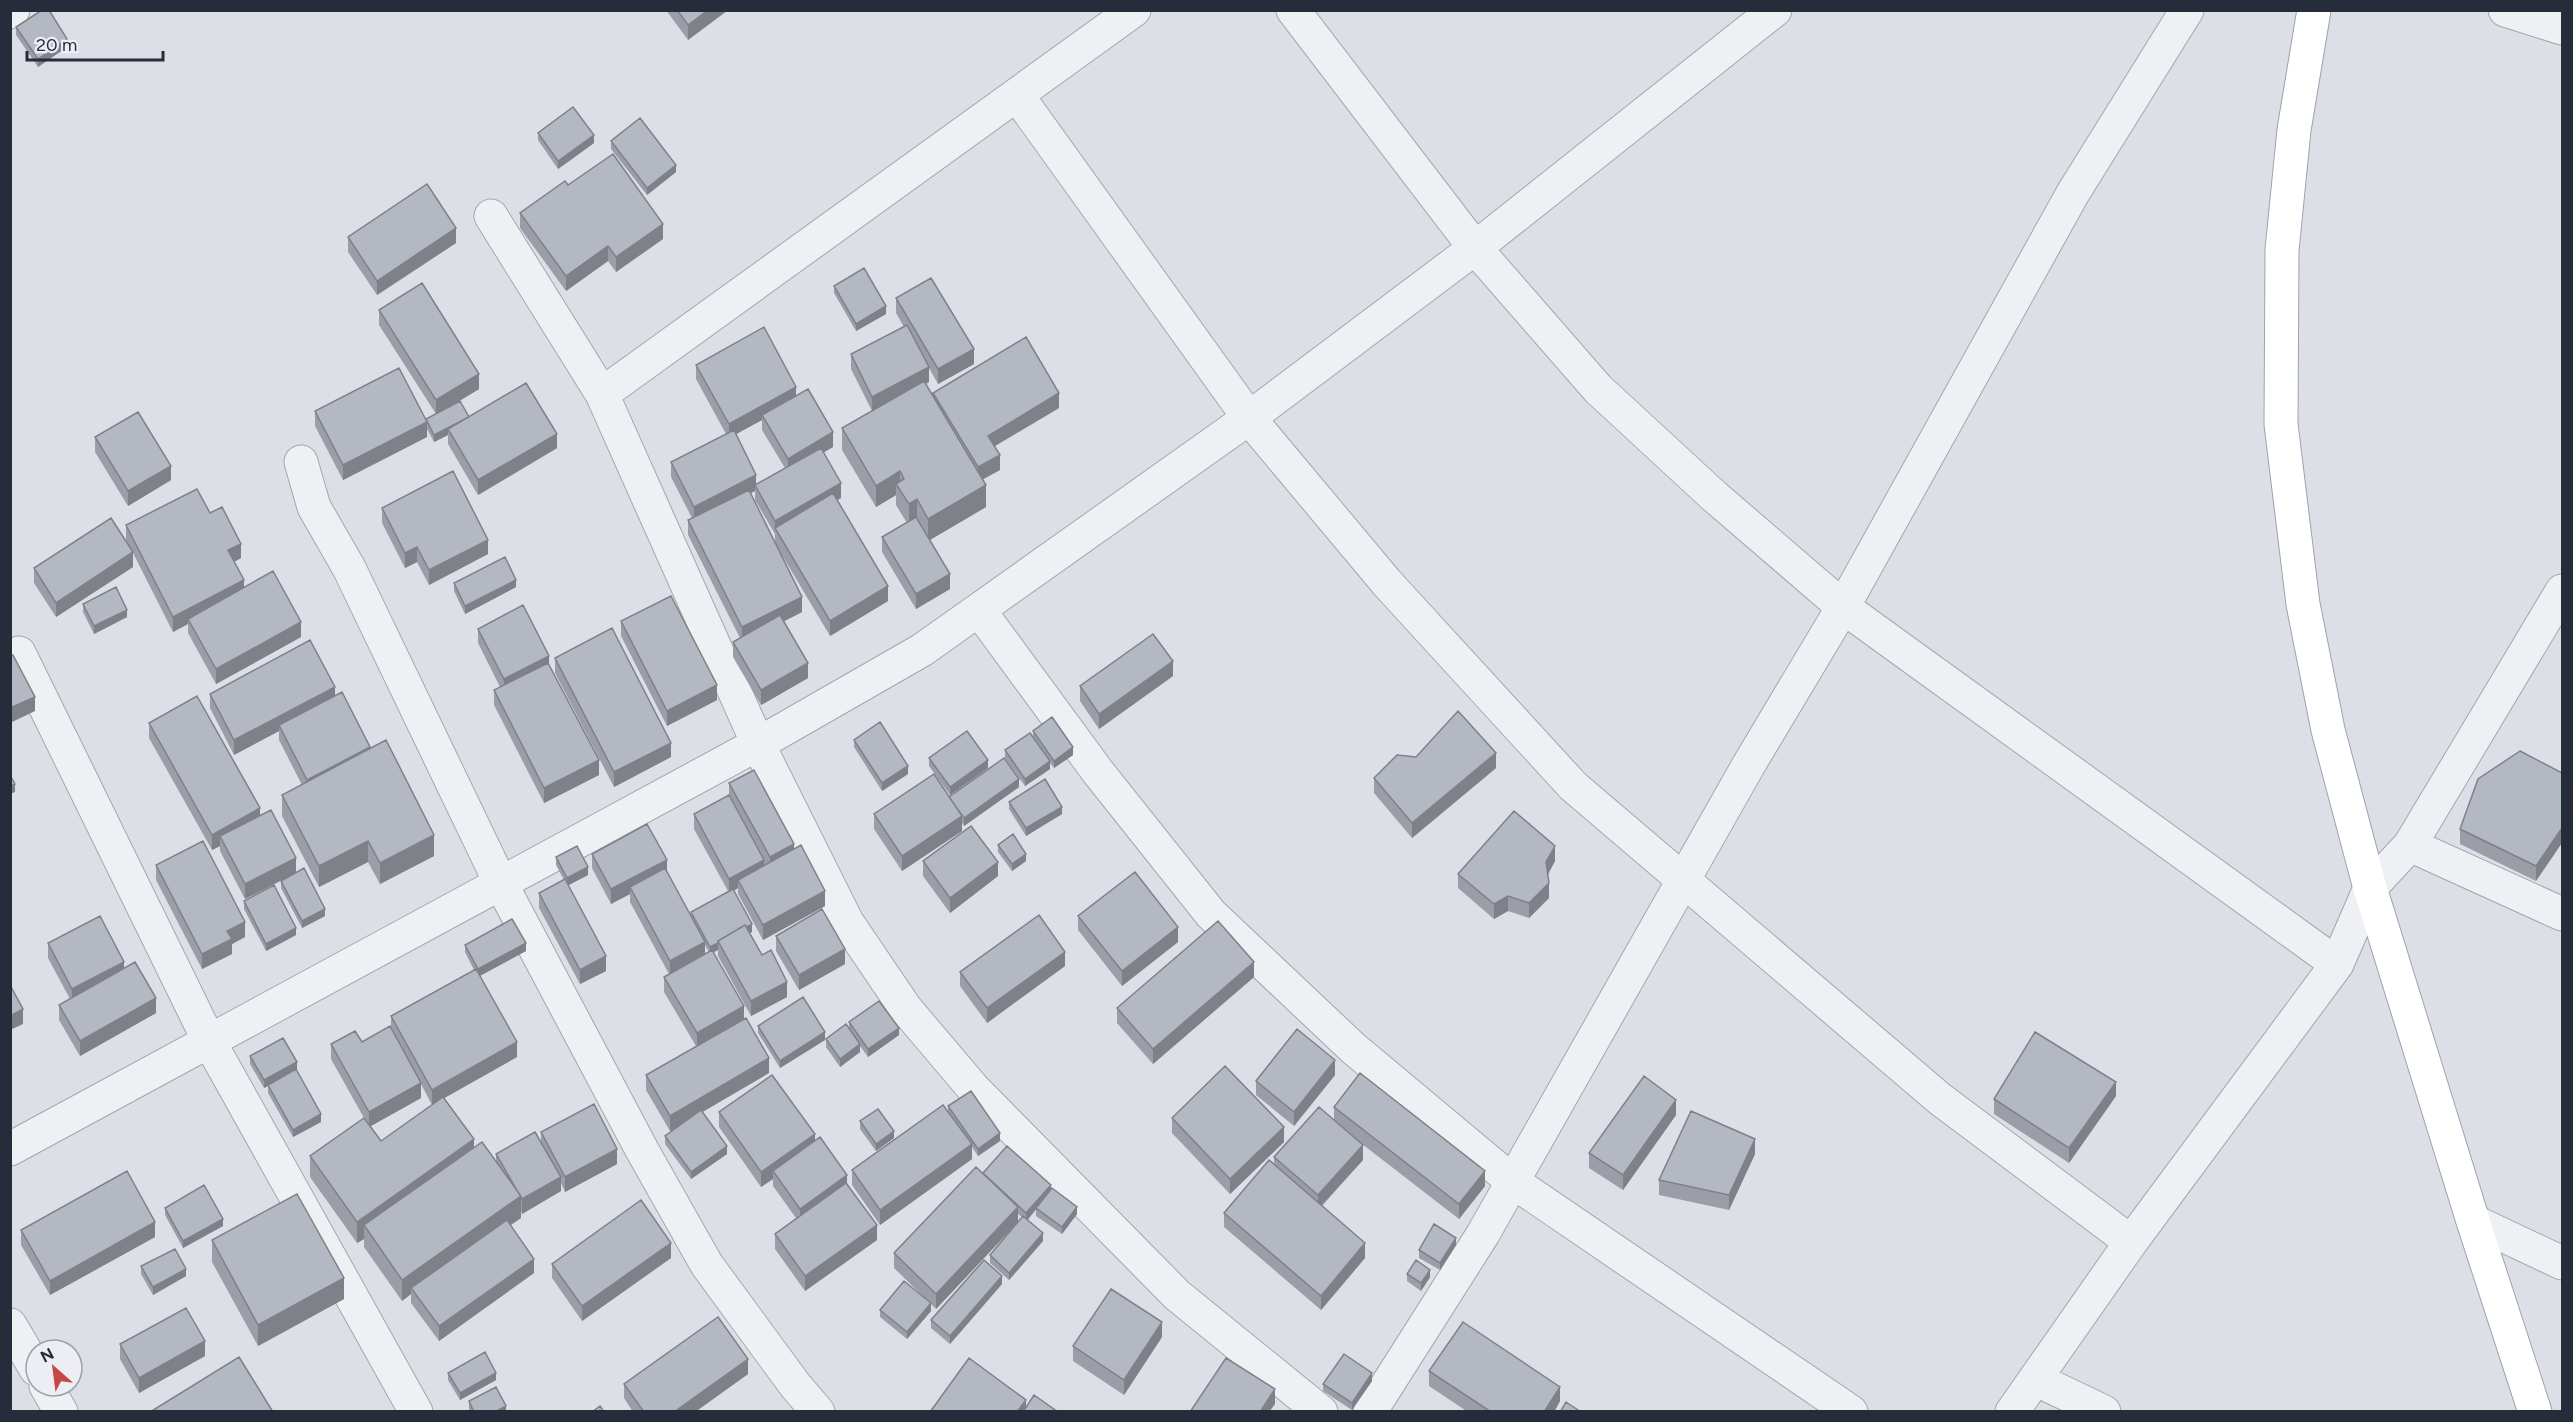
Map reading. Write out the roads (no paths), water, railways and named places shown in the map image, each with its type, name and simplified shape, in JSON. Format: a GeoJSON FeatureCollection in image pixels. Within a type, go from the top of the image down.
{"type":"FeatureCollection","features":[{"type":"Feature","properties":{"kind":"main road"},"geometry":{"type":"LineString","coordinates":[[2313,10],[2294,130],[2282,250],[2281,424],[2303,604],[2328,730],[2370,888],[2535,1412]]}},
{"type":"Feature","properties":{"kind":"street"},"geometry":{"type":"LineString","coordinates":[[602,394],[1134,10]]}},
{"type":"Feature","properties":{"kind":"street"},"geometry":{"type":"LineString","coordinates":[[1293,10],[1475,248],[1598,389],[1714,496],[1843,607],[2337,964]]}},
{"type":"Feature","properties":{"kind":"street"},"geometry":{"type":"LineString","coordinates":[[10,1149],[758,744],[922,650],[1249,418],[1475,248],[1775,10]]}},
{"type":"Feature","properties":{"kind":"street"},"geometry":{"type":"LineString","coordinates":[[1370,1412],[1483,1234],[1748,766],[1843,607],[2073,194],[2187,10]]}},
{"type":"Feature","properties":{"kind":"street"},"geometry":{"type":"LineString","coordinates":[[2505,10],[2562,28]]}},
{"type":"Feature","properties":{"kind":"street"},"geometry":{"type":"LineString","coordinates":[[1017,95],[1249,418],[1387,583],[1573,786],[1940,1099],[2131,1242]]}},
{"type":"Feature","properties":{"kind":"street"},"geometry":{"type":"LineString","coordinates":[[491,216],[602,394],[758,744],[847,922],[906,1009],[973,1088],[1177,1295],[1321,1412]]}},
{"type":"Feature","properties":{"kind":"street"},"geometry":{"type":"LineString","coordinates":[[301,462],[314,507],[349,568],[500,882],[642,1150],[707,1265],[795,1386],[818,1412]]}},
{"type":"Feature","properties":{"kind":"street"},"geometry":{"type":"LineString","coordinates":[[2012,1412],[2131,1242],[2337,964],[2370,888],[2410,845],[2562,591]]}},
{"type":"Feature","properties":{"kind":"street"},"geometry":{"type":"LineString","coordinates":[[979,610],[1098,772],[1210,914],[1353,1047],[1512,1181],[1851,1412]]}},
{"type":"Feature","properties":{"kind":"street"},"geometry":{"type":"LineString","coordinates":[[19,653],[209,1041],[416,1412]]}},
{"type":"Feature","properties":{"kind":"street"},"geometry":{"type":"LineString","coordinates":[[2410,845],[2562,914]]}},
{"type":"Feature","properties":{"kind":"street"},"geometry":{"type":"LineString","coordinates":[[2473,1221],[2562,1263]]}},
{"type":"Feature","properties":{"kind":"street"},"geometry":{"type":"LineString","coordinates":[[10,1325],[24,1349]]}},
{"type":"Feature","properties":{"kind":"street"},"geometry":{"type":"LineString","coordinates":[[2035,1379],[2104,1412]]}},
{"type":"Feature","properties":{"kind":"street"},"geometry":{"type":"LineString","coordinates":[[52,1398],[60,1412]]}}]}
